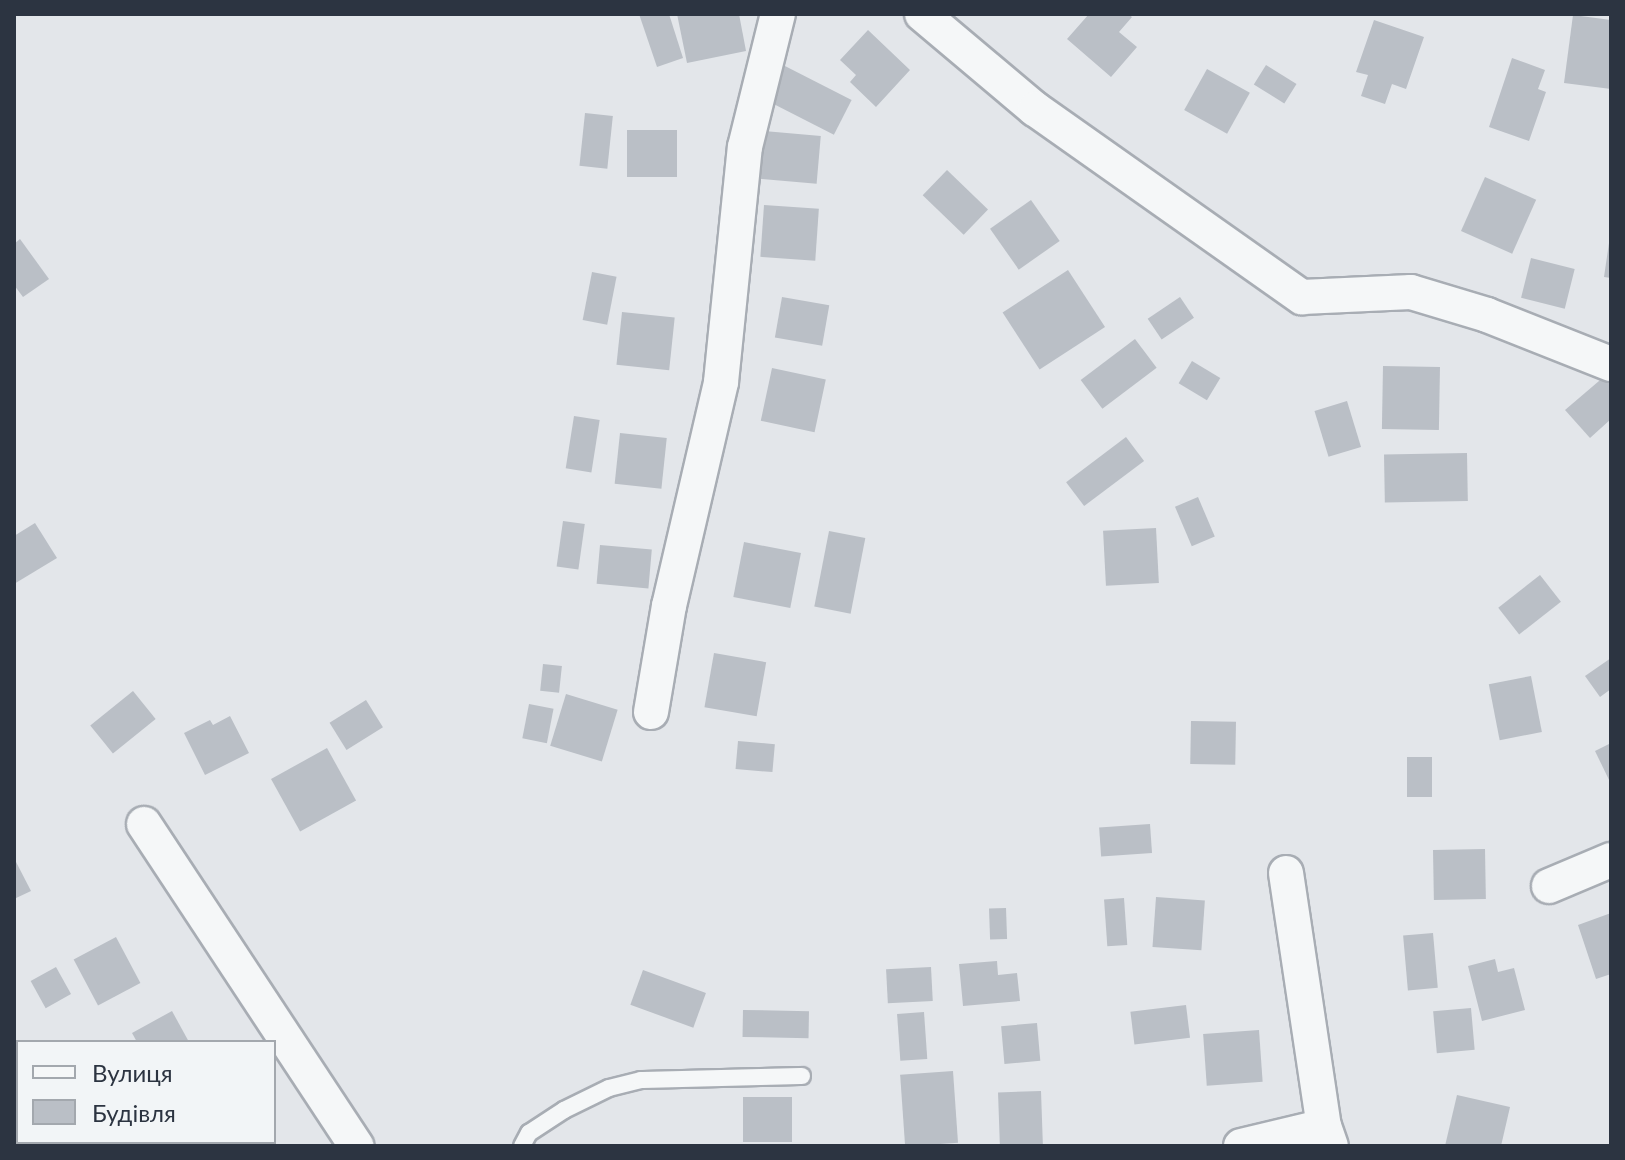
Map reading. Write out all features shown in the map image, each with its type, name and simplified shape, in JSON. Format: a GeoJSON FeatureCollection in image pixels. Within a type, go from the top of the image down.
{"type":"FeatureCollection","features":[{"type":"Feature","properties":{"kind":"street"},"geometry":{"type":"LineString","coordinates":[[651,712],[669,606],[721,382],[745,147],[778,14]]}},
{"type":"Feature","properties":{"kind":"street"},"geometry":{"type":"LineString","coordinates":[[922,14],[1035,109],[1302,297],[1411,292],[1487,315],[1611,364]]}},
{"type":"Feature","properties":{"kind":"street"},"geometry":{"type":"LineString","coordinates":[[144,824],[356,1146]]}},
{"type":"Feature","properties":{"kind":"street"},"geometry":{"type":"LineString","coordinates":[[1549,886],[1611,860]]}},
{"type":"Feature","properties":{"kind":"street"},"geometry":{"type":"LineString","coordinates":[[1241,1146],[1327,1136],[1286,873]]}},
{"type":"Feature","properties":{"kind":"lane"},"geometry":{"type":"LineString","coordinates":[[522,1146],[529,1133],[552,1117],[609,1088],[641,1080],[802,1076]]}},
{"type":"Feature","properties":{"kind":"building"},"geometry":{"type":"Polygon","coordinates":[[[639,14],[669,14],[683,58],[657,67],[639,14]]]}},
{"type":"Feature","properties":{"kind":"building"},"geometry":{"type":"Polygon","coordinates":[[[677,14],[739,14],[746,51],[687,63],[677,14]]]}},
{"type":"Feature","properties":{"kind":"building"},"geometry":{"type":"Polygon","coordinates":[[[1089,14],[1128,14],[1132,17],[1119,32],[1137,47],[1111,77],[1067,39],[1089,14]]]}},
{"type":"Feature","properties":{"kind":"building"},"geometry":{"type":"Polygon","coordinates":[[[1573,15],[1611,20],[1611,89],[1564,83],[1573,15]]]}},
{"type":"Feature","properties":{"kind":"building"},"geometry":{"type":"Polygon","coordinates":[[[1374,20],[1424,37],[1406,89],[1392,84],[1385,104],[1361,96],[1368,75],[1356,72],[1374,20]]]}},
{"type":"Feature","properties":{"kind":"building"},"geometry":{"type":"Polygon","coordinates":[[[868,30],[910,70],[876,107],[850,82],[856,75],[840,60],[868,30]]]}},
{"type":"Feature","properties":{"kind":"building"},"geometry":{"type":"Polygon","coordinates":[[[1512,58],[1545,70],[1538,89],[1546,92],[1529,141],[1489,127],[1512,58]]]}},
{"type":"Feature","properties":{"kind":"building"},"geometry":{"type":"Polygon","coordinates":[[[783,65],[852,100],[834,135],[765,100],[783,65]]]}},
{"type":"Feature","properties":{"kind":"building"},"geometry":{"type":"Polygon","coordinates":[[[1266,65],[1297,84],[1284,104],[1254,85],[1266,65]]]}},
{"type":"Feature","properties":{"kind":"building"},"geometry":{"type":"Polygon","coordinates":[[[1207,69],[1250,93],[1227,134],[1184,110],[1207,69]]]}},
{"type":"Feature","properties":{"kind":"building"},"geometry":{"type":"Polygon","coordinates":[[[585,113],[613,116],[607,169],[579,166],[585,113]]]}},
{"type":"Feature","properties":{"kind":"building"},"geometry":{"type":"Polygon","coordinates":[[[627,130],[677,130],[677,177],[627,177],[627,130]]]}},
{"type":"Feature","properties":{"kind":"building"},"geometry":{"type":"Polygon","coordinates":[[[764,131],[821,136],[817,184],[760,179],[764,131]]]}},
{"type":"Feature","properties":{"kind":"building"},"geometry":{"type":"Polygon","coordinates":[[[947,170],[988,210],[964,235],[923,195],[947,170]]]}},
{"type":"Feature","properties":{"kind":"building"},"geometry":{"type":"Polygon","coordinates":[[[1485,177],[1536,200],[1512,254],[1461,231],[1485,177]]]}},
{"type":"Feature","properties":{"kind":"building"},"geometry":{"type":"Polygon","coordinates":[[[1031,200],[1060,241],[1019,270],[990,229],[1031,200]]]}},
{"type":"Feature","properties":{"kind":"building"},"geometry":{"type":"Polygon","coordinates":[[[764,205],[819,209],[815,261],[760,257],[764,205]]]}},
{"type":"Feature","properties":{"kind":"building"},"geometry":{"type":"Polygon","coordinates":[[[20,239],[49,279],[23,297],[14,285],[14,244],[20,239]]]}},
{"type":"Feature","properties":{"kind":"building"},"geometry":{"type":"Polygon","coordinates":[[[1611,243],[1611,278],[1604,277],[1611,243]]]}},
{"type":"Feature","properties":{"kind":"building"},"geometry":{"type":"Polygon","coordinates":[[[1531,258],[1575,269],[1565,309],[1521,298],[1531,258]]]}},
{"type":"Feature","properties":{"kind":"building"},"geometry":{"type":"Polygon","coordinates":[[[1068,270],[1105,327],[1040,370],[1003,312],[1068,270]]]}},
{"type":"Feature","properties":{"kind":"building"},"geometry":{"type":"Polygon","coordinates":[[[592,272],[617,277],[607,325],[583,320],[592,272]]]}},
{"type":"Feature","properties":{"kind":"building"},"geometry":{"type":"Polygon","coordinates":[[[782,297],[829,305],[822,346],[775,337],[782,297]]]}},
{"type":"Feature","properties":{"kind":"building"},"geometry":{"type":"Polygon","coordinates":[[[1180,297],[1194,318],[1162,340],[1148,319],[1180,297]]]}},
{"type":"Feature","properties":{"kind":"building"},"geometry":{"type":"Polygon","coordinates":[[[622,312],[675,318],[669,370],[616,365],[622,312]]]}},
{"type":"Feature","properties":{"kind":"building"},"geometry":{"type":"Polygon","coordinates":[[[1135,339],[1157,368],[1102,409],[1081,380],[1135,339]]]}},
{"type":"Feature","properties":{"kind":"building"},"geometry":{"type":"Polygon","coordinates":[[[1192,361],[1220,378],[1207,400],[1179,383],[1192,361]]]}},
{"type":"Feature","properties":{"kind":"building"},"geometry":{"type":"Polygon","coordinates":[[[1383,366],[1440,367],[1439,430],[1382,429],[1383,366]]]}},
{"type":"Feature","properties":{"kind":"building"},"geometry":{"type":"Polygon","coordinates":[[[772,368],[826,379],[815,432],[761,421],[772,368]]]}},
{"type":"Feature","properties":{"kind":"building"},"geometry":{"type":"Polygon","coordinates":[[[1606,375],[1611,381],[1611,419],[1590,438],[1565,410],[1606,375]]]}},
{"type":"Feature","properties":{"kind":"building"},"geometry":{"type":"Polygon","coordinates":[[[1347,401],[1361,447],[1329,457],[1314,411],[1347,401]]]}},
{"type":"Feature","properties":{"kind":"building"},"geometry":{"type":"Polygon","coordinates":[[[574,416],[600,420],[591,472],[566,468],[574,416]]]}},
{"type":"Feature","properties":{"kind":"building"},"geometry":{"type":"Polygon","coordinates":[[[620,433],[667,438],[661,489],[615,484],[620,433]]]}},
{"type":"Feature","properties":{"kind":"building"},"geometry":{"type":"Polygon","coordinates":[[[1126,437],[1144,461],[1084,506],[1066,482],[1126,437]]]}},
{"type":"Feature","properties":{"kind":"building"},"geometry":{"type":"Polygon","coordinates":[[[1467,453],[1468,501],[1385,502],[1384,454],[1467,453]]]}},
{"type":"Feature","properties":{"kind":"building"},"geometry":{"type":"Polygon","coordinates":[[[1198,497],[1215,537],[1192,546],[1175,507],[1198,497]]]}},
{"type":"Feature","properties":{"kind":"building"},"geometry":{"type":"Polygon","coordinates":[[[563,521],[585,524],[578,570],[557,567],[563,521]]]}},
{"type":"Feature","properties":{"kind":"building"},"geometry":{"type":"Polygon","coordinates":[[[35,523],[57,558],[14,584],[14,536],[35,523]]]}},
{"type":"Feature","properties":{"kind":"building"},"geometry":{"type":"Polygon","coordinates":[[[1156,528],[1159,583],[1106,586],[1103,531],[1156,528]]]}},
{"type":"Feature","properties":{"kind":"building"},"geometry":{"type":"Polygon","coordinates":[[[829,531],[865,538],[851,614],[814,607],[829,531]]]}},
{"type":"Feature","properties":{"kind":"building"},"geometry":{"type":"Polygon","coordinates":[[[744,542],[801,553],[790,608],[733,597],[744,542]]]}},
{"type":"Feature","properties":{"kind":"building"},"geometry":{"type":"Polygon","coordinates":[[[600,545],[652,550],[648,588],[597,584],[600,545]]]}},
{"type":"Feature","properties":{"kind":"building"},"geometry":{"type":"Polygon","coordinates":[[[1540,575],[1561,602],[1519,634],[1498,608],[1540,575]]]}},
{"type":"Feature","properties":{"kind":"building"},"geometry":{"type":"Polygon","coordinates":[[[714,653],[766,662],[757,716],[704,707],[714,653]]]}},
{"type":"Feature","properties":{"kind":"building"},"geometry":{"type":"Polygon","coordinates":[[[1611,658],[1611,689],[1600,697],[1585,676],[1611,658]]]}},
{"type":"Feature","properties":{"kind":"building"},"geometry":{"type":"Polygon","coordinates":[[[543,664],[562,666],[559,693],[540,691],[543,664]]]}},
{"type":"Feature","properties":{"kind":"building"},"geometry":{"type":"Polygon","coordinates":[[[1531,676],[1542,732],[1500,740],[1489,684],[1531,676]]]}},
{"type":"Feature","properties":{"kind":"building"},"geometry":{"type":"Polygon","coordinates":[[[133,691],[156,719],[113,754],[90,726],[133,691]]]}},
{"type":"Feature","properties":{"kind":"building"},"geometry":{"type":"Polygon","coordinates":[[[566,694],[618,710],[602,761],[550,746],[566,694]]]}},
{"type":"Feature","properties":{"kind":"building"},"geometry":{"type":"Polygon","coordinates":[[[366,700],[383,727],[346,750],[330,723],[366,700]]]}},
{"type":"Feature","properties":{"kind":"building"},"geometry":{"type":"Polygon","coordinates":[[[529,704],[554,709],[547,743],[522,738],[529,704]]]}},
{"type":"Feature","properties":{"kind":"building"},"geometry":{"type":"Polygon","coordinates":[[[230,716],[249,753],[205,775],[184,733],[210,720],[213,725],[230,716]]]}},
{"type":"Feature","properties":{"kind":"building"},"geometry":{"type":"Polygon","coordinates":[[[1191,721],[1236,722],[1235,765],[1190,764],[1191,721]]]}},
{"type":"Feature","properties":{"kind":"building"},"geometry":{"type":"Polygon","coordinates":[[[738,741],[775,744],[772,772],[736,769],[738,741]]]}},
{"type":"Feature","properties":{"kind":"building"},"geometry":{"type":"Polygon","coordinates":[[[1611,743],[1611,784],[1595,751],[1611,743]]]}},
{"type":"Feature","properties":{"kind":"building"},"geometry":{"type":"Polygon","coordinates":[[[327,748],[356,800],[300,832],[271,779],[327,748]]]}},
{"type":"Feature","properties":{"kind":"building"},"geometry":{"type":"Polygon","coordinates":[[[1407,757],[1432,757],[1432,797],[1407,797],[1407,757]]]}},
{"type":"Feature","properties":{"kind":"building"},"geometry":{"type":"Polygon","coordinates":[[[1150,824],[1152,853],[1101,856],[1099,828],[1150,824]]]}},
{"type":"Feature","properties":{"kind":"building"},"geometry":{"type":"Polygon","coordinates":[[[1485,849],[1486,899],[1434,900],[1433,850],[1485,849]]]}},
{"type":"Feature","properties":{"kind":"building"},"geometry":{"type":"Polygon","coordinates":[[[14,858],[31,891],[14,899],[14,858]]]}},
{"type":"Feature","properties":{"kind":"building"},"geometry":{"type":"Polygon","coordinates":[[[1156,897],[1205,900],[1201,950],[1153,947],[1156,897]]]}},
{"type":"Feature","properties":{"kind":"building"},"geometry":{"type":"Polygon","coordinates":[[[1124,898],[1127,945],[1107,946],[1104,899],[1124,898]]]}},
{"type":"Feature","properties":{"kind":"building"},"geometry":{"type":"Polygon","coordinates":[[[1006,908],[1007,939],[990,940],[989,909],[1006,908]]]}},
{"type":"Feature","properties":{"kind":"building"},"geometry":{"type":"Polygon","coordinates":[[[1611,913],[1611,974],[1596,979],[1578,925],[1611,913]]]}},
{"type":"Feature","properties":{"kind":"building"},"geometry":{"type":"Polygon","coordinates":[[[1433,933],[1438,988],[1408,990],[1403,936],[1433,933]]]}},
{"type":"Feature","properties":{"kind":"building"},"geometry":{"type":"Polygon","coordinates":[[[116,937],[140,983],[98,1005],[74,960],[116,937]]]}},
{"type":"Feature","properties":{"kind":"building"},"geometry":{"type":"Polygon","coordinates":[[[1495,959],[1498,972],[1514,968],[1525,1010],[1482,1021],[1468,966],[1495,959]]]}},
{"type":"Feature","properties":{"kind":"building"},"geometry":{"type":"Polygon","coordinates":[[[997,961],[998,975],[1017,973],[1020,1001],[963,1006],[959,964],[997,961]]]}},
{"type":"Feature","properties":{"kind":"building"},"geometry":{"type":"Polygon","coordinates":[[[56,967],[71,994],[46,1008],[31,981],[56,967]]]}},
{"type":"Feature","properties":{"kind":"building"},"geometry":{"type":"Polygon","coordinates":[[[931,967],[933,1001],[888,1003],[886,969],[931,967]]]}},
{"type":"Feature","properties":{"kind":"building"},"geometry":{"type":"Polygon","coordinates":[[[643,970],[706,993],[693,1028],[630,1005],[643,970]]]}},
{"type":"Feature","properties":{"kind":"building"},"geometry":{"type":"Polygon","coordinates":[[[1186,1005],[1190,1038],[1134,1045],[1130,1012],[1186,1005]]]}},
{"type":"Feature","properties":{"kind":"building"},"geometry":{"type":"Polygon","coordinates":[[[1471,1008],[1475,1050],[1437,1053],[1433,1011],[1471,1008]]]}},
{"type":"Feature","properties":{"kind":"building"},"geometry":{"type":"Polygon","coordinates":[[[743,1010],[809,1011],[809,1038],[743,1037],[743,1010]]]}},
{"type":"Feature","properties":{"kind":"building"},"geometry":{"type":"Polygon","coordinates":[[[172,1011],[188,1040],[136,1040],[132,1033],[172,1011]]]}},
{"type":"Feature","properties":{"kind":"building"},"geometry":{"type":"Polygon","coordinates":[[[924,1012],[927,1059],[900,1061],[897,1014],[924,1012]]]}},
{"type":"Feature","properties":{"kind":"building"},"geometry":{"type":"Polygon","coordinates":[[[1037,1023],[1040,1061],[1004,1064],[1001,1026],[1037,1023]]]}},
{"type":"Feature","properties":{"kind":"building"},"geometry":{"type":"Polygon","coordinates":[[[1259,1030],[1263,1082],[1207,1086],[1203,1034],[1259,1030]]]}},
{"type":"Feature","properties":{"kind":"building"},"geometry":{"type":"Polygon","coordinates":[[[953,1071],[958,1143],[905,1146],[900,1075],[953,1071]]]}},
{"type":"Feature","properties":{"kind":"building"},"geometry":{"type":"Polygon","coordinates":[[[1041,1091],[1043,1146],[1000,1146],[998,1093],[1041,1091]]]}},
{"type":"Feature","properties":{"kind":"building"},"geometry":{"type":"Polygon","coordinates":[[[1457,1095],[1510,1107],[1501,1146],[1445,1146],[1457,1095]]]}},
{"type":"Feature","properties":{"kind":"building"},"geometry":{"type":"Polygon","coordinates":[[[743,1097],[792,1097],[792,1142],[743,1142],[743,1097]]]}}]}
